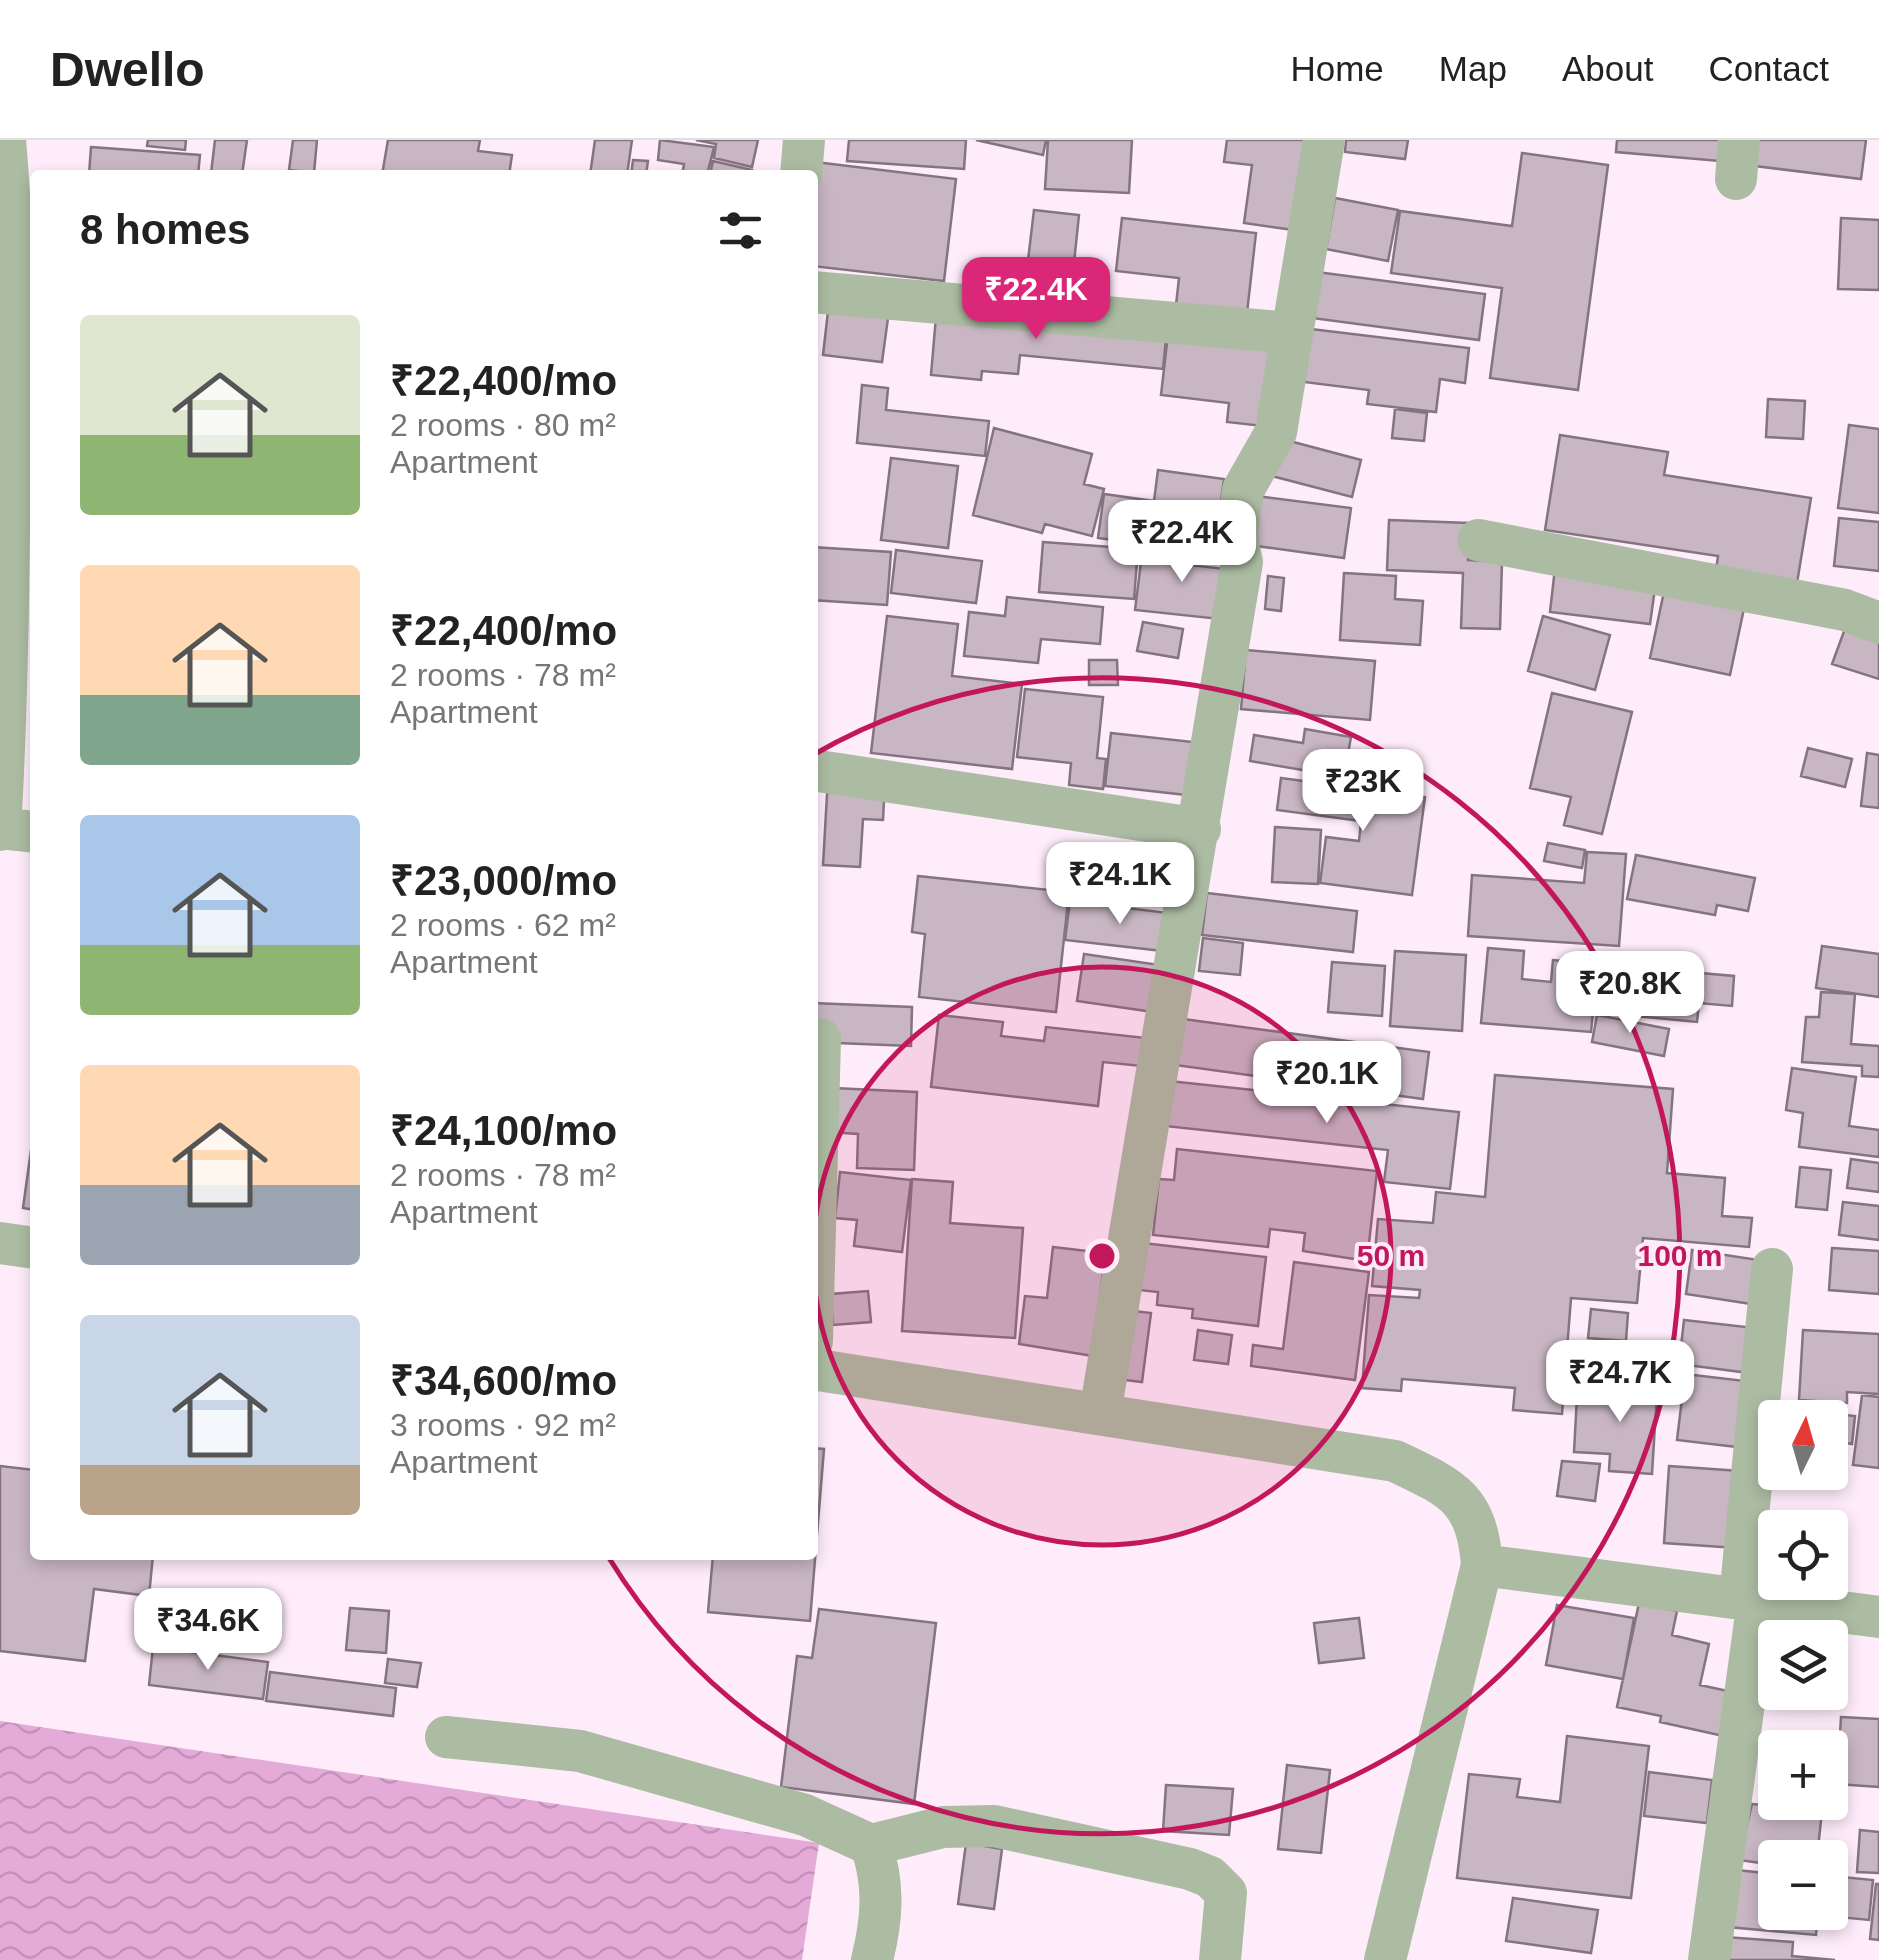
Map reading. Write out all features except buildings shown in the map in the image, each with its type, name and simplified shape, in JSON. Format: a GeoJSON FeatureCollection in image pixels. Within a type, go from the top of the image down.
{"type":"FeatureCollection","features":[{"type":"Feature","properties":{"kind":"street"},"geometry":{"type":"LineString","coordinates":[[5,140],[24,362],[4,527],[22,665],[0,829],[30,832]]}},
{"type":"Feature","properties":{"kind":"street"},"geometry":{"type":"LineString","coordinates":[[801,170],[804,140]]}},
{"type":"Feature","properties":{"kind":"street"},"geometry":{"type":"LineString","coordinates":[[1100,1413],[1242,562],[1236,538],[1244,490],[1276,432],[1324,140]]}},
{"type":"Feature","properties":{"kind":"street"},"geometry":{"type":"LineString","coordinates":[[818,293],[1292,333]]}},
{"type":"Feature","properties":{"kind":"street"},"geometry":{"type":"LineString","coordinates":[[1478,540],[1845,610],[1879,623]]}},
{"type":"Feature","properties":{"kind":"street"},"geometry":{"type":"LineString","coordinates":[[818,771],[1200,828]]}},
{"type":"Feature","properties":{"kind":"street"},"geometry":{"type":"LineString","coordinates":[[818,1114],[820,1039]]}},
{"type":"Feature","properties":{"kind":"street"},"geometry":{"type":"LineString","coordinates":[[0,1243],[30,1247]]}},
{"type":"Feature","properties":{"kind":"street"},"geometry":{"type":"LineString","coordinates":[[1709,1960],[1749,1599],[1772,1269]]}},
{"type":"Feature","properties":{"kind":"street"},"geometry":{"type":"LineString","coordinates":[[818,1370],[1396,1462],[1450,1487],[1468,1508],[1479,1531],[1482,1565],[1385,1960]]}},
{"type":"Feature","properties":{"kind":"street"},"geometry":{"type":"LineString","coordinates":[[1482,1565],[1879,1617]]}},
{"type":"Feature","properties":{"kind":"street"},"geometry":{"type":"LineString","coordinates":[[446,1737],[580,1751],[805,1814],[870,1846],[942,1827],[994,1826],[1190,1869],[1210,1877],[1226,1892],[1220,1960]]}},
{"type":"Feature","properties":{"kind":"street"},"geometry":{"type":"LineString","coordinates":[[870,1846],[880,1872],[882,1922],[872,1960]]}},
{"type":"Feature","properties":{"kind":"water"},"geometry":{"type":"Polygon","coordinates":[[[0,1721],[819,1843],[802,1960],[0,1960],[0,1721]]]}}]}
